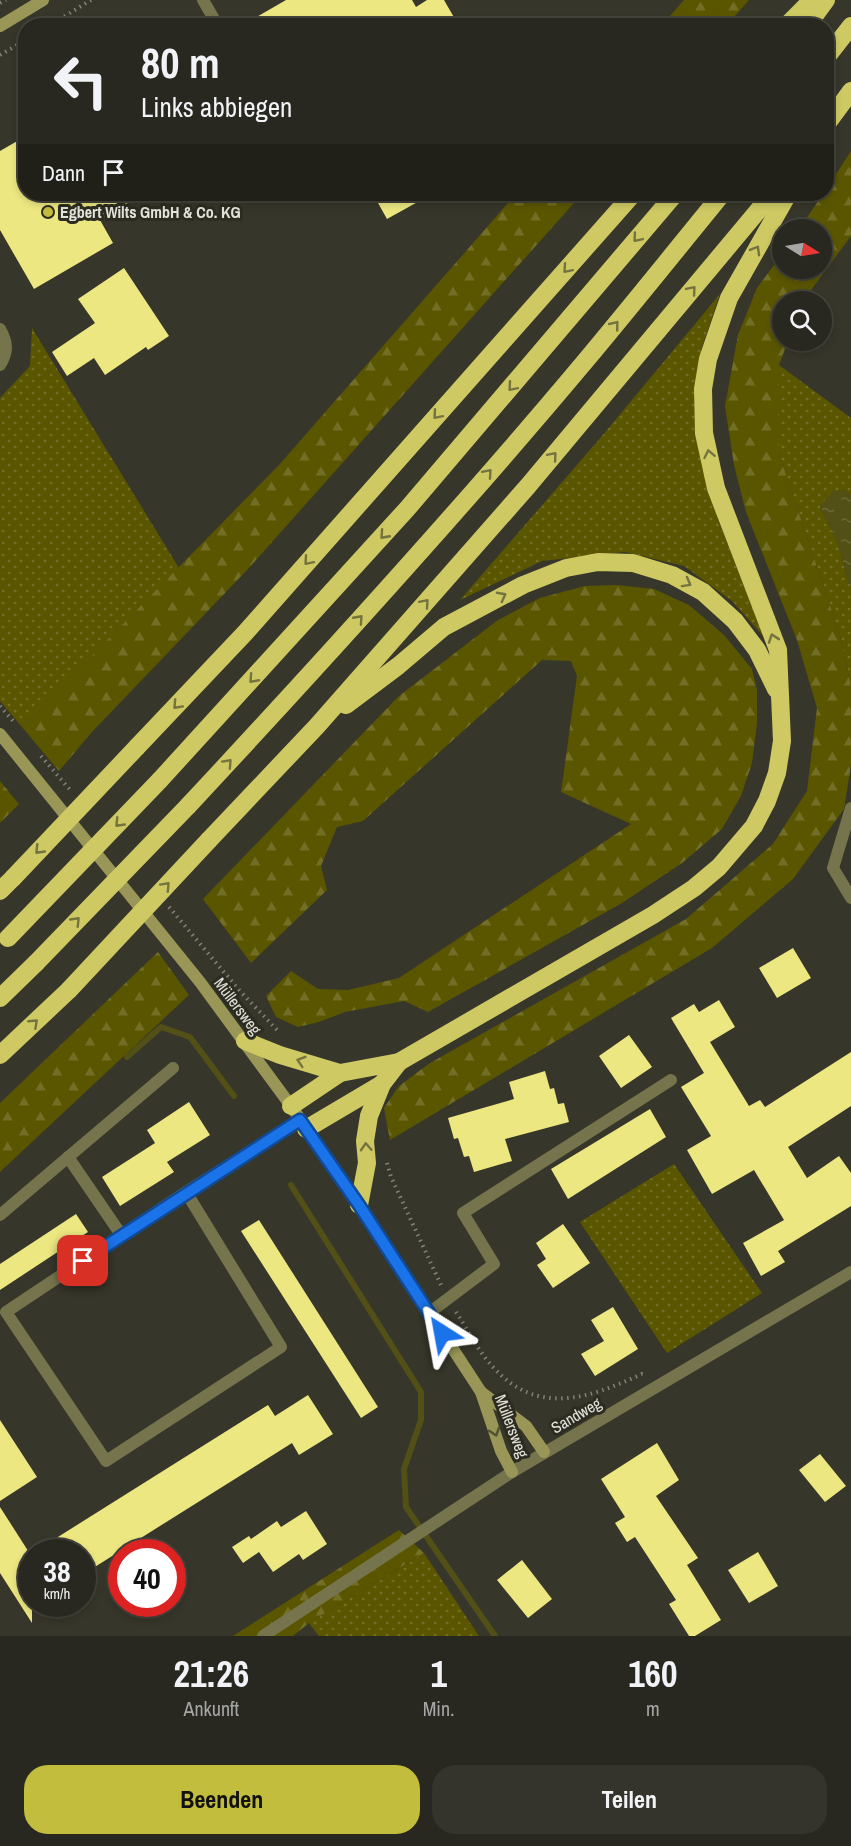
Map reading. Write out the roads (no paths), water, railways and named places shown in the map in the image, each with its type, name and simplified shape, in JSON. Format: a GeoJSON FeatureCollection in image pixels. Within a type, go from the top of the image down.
{"type":"FeatureCollection","features":[{"type":"Feature","properties":{"kind":"highway"},"geometry":{"type":"LineString","coordinates":[[794,18],[812,0]]}},
{"type":"Feature","properties":{"kind":"highway"},"geometry":{"type":"LineString","coordinates":[[813,18],[826,0]]}},
{"type":"Feature","properties":{"kind":"highway"},"geometry":{"type":"LineString","coordinates":[[834,48],[851,26]]}},
{"type":"Feature","properties":{"kind":"highway"},"geometry":{"type":"LineString","coordinates":[[834,114],[851,91]]}},
{"type":"Feature","properties":{"kind":"highway"},"geometry":{"type":"LineString","coordinates":[[0,891],[245,633],[627,201]]}},
{"type":"Feature","properties":{"kind":"highway"},"geometry":{"type":"LineString","coordinates":[[4,942],[160,780],[407,509],[669,201]]}},
{"type":"Feature","properties":{"kind":"highway"},"geometry":{"type":"LineString","coordinates":[[0,998],[188,806],[435,534],[586,360],[716,201]]}},
{"type":"Feature","properties":{"kind":"highway"},"geometry":{"type":"LineString","coordinates":[[0,1055],[69,990],[317,726],[528,486],[766,201]]}},
{"type":"Feature","properties":{"kind":"highway"},"geometry":{"type":"LineString","coordinates":[[245,1041],[280,1055],[340,1073],[399,1062],[653,915],[694,888],[718,867],[754,826],[767,801],[777,773],[782,741],[778,650],[716,488],[704,433],[702,410],[708,359],[715,333],[729,298],[784,201]]}},
{"type":"Feature","properties":{"kind":"highway"},"geometry":{"type":"LineString","coordinates":[[317,726],[398,666],[444,627],[523,585],[566,568],[598,562],[633,563],[672,575],[703,592],[735,621],[757,650],[780,695]]}},
{"type":"Feature","properties":{"kind":"highway"},"geometry":{"type":"LineString","coordinates":[[359,1205],[367,1163],[365,1141],[369,1116],[382,1084],[399,1062]]}},
{"type":"Feature","properties":{"kind":"highway"},"geometry":{"type":"LineString","coordinates":[[299,1118],[340,1073]]}},
{"type":"Feature","properties":{"kind":"highway"},"geometry":{"type":"LineString","coordinates":[[299,1118],[382,1084]]}},
{"type":"Feature","properties":{"kind":"main road"},"geometry":{"type":"LineString","coordinates":[[0,26],[43,0]]}},
{"type":"Feature","properties":{"kind":"main road","name":"Müllersweg"},"geometry":{"type":"LineString","coordinates":[[0,734],[200,982],[299,1118],[359,1205],[481,1392],[501,1451],[512,1472]]}},
{"type":"Feature","properties":{"kind":"main road","name":"Müllersweg"},"geometry":{"type":"LineString","coordinates":[[481,1392],[526,1426],[544,1452]]}},
{"type":"Feature","properties":{"kind":"street"},"geometry":{"type":"LineString","coordinates":[[203,0],[213,18]]}},
{"type":"Feature","properties":{"kind":"street"},"geometry":{"type":"LineString","coordinates":[[0,329],[6,340],[6,355],[0,365]]}},
{"type":"Feature","properties":{"kind":"street"},"geometry":{"type":"LineString","coordinates":[[851,808],[832,868],[851,898]]}},
{"type":"Feature","properties":{"kind":"street"},"geometry":{"type":"LineString","coordinates":[[0,1215],[173,1068]]}},
{"type":"Feature","properties":{"kind":"street"},"geometry":{"type":"LineString","coordinates":[[429,1313],[494,1264],[463,1213],[671,1080]]}},
{"type":"Feature","properties":{"kind":"street"},"geometry":{"type":"LineString","coordinates":[[186,1192],[281,1347],[106,1461],[6,1312],[186,1192],[299,1118]]}},
{"type":"Feature","properties":{"kind":"street"},"geometry":{"type":"LineString","coordinates":[[68,1157],[122,1236]]}},
{"type":"Feature","properties":{"kind":"street","name":"Sandweg"},"geometry":{"type":"LineString","coordinates":[[263,1636],[544,1452],[851,1272]]}},
{"type":"Feature","properties":{"kind":"water"},"geometry":{"type":"Polygon","coordinates":[[[845,490],[851,495],[851,587],[839,546],[820,506],[833,491],[845,490]]]}},
{"type":"Feature","properties":{"kind":"waterway"},"geometry":{"type":"LineString","coordinates":[[127,1057],[161,1027],[190,1037],[234,1096]]}},
{"type":"Feature","properties":{"kind":"waterway"},"geometry":{"type":"LineString","coordinates":[[291,1185],[421,1392],[421,1420],[404,1469],[406,1507],[495,1636]]}},
{"type":"Feature","properties":{"kind":"place","name":"Egbert Wilts GmbH & Co. KG"},"geometry":{"type":"Point","coordinates":[48,212]}}]}
